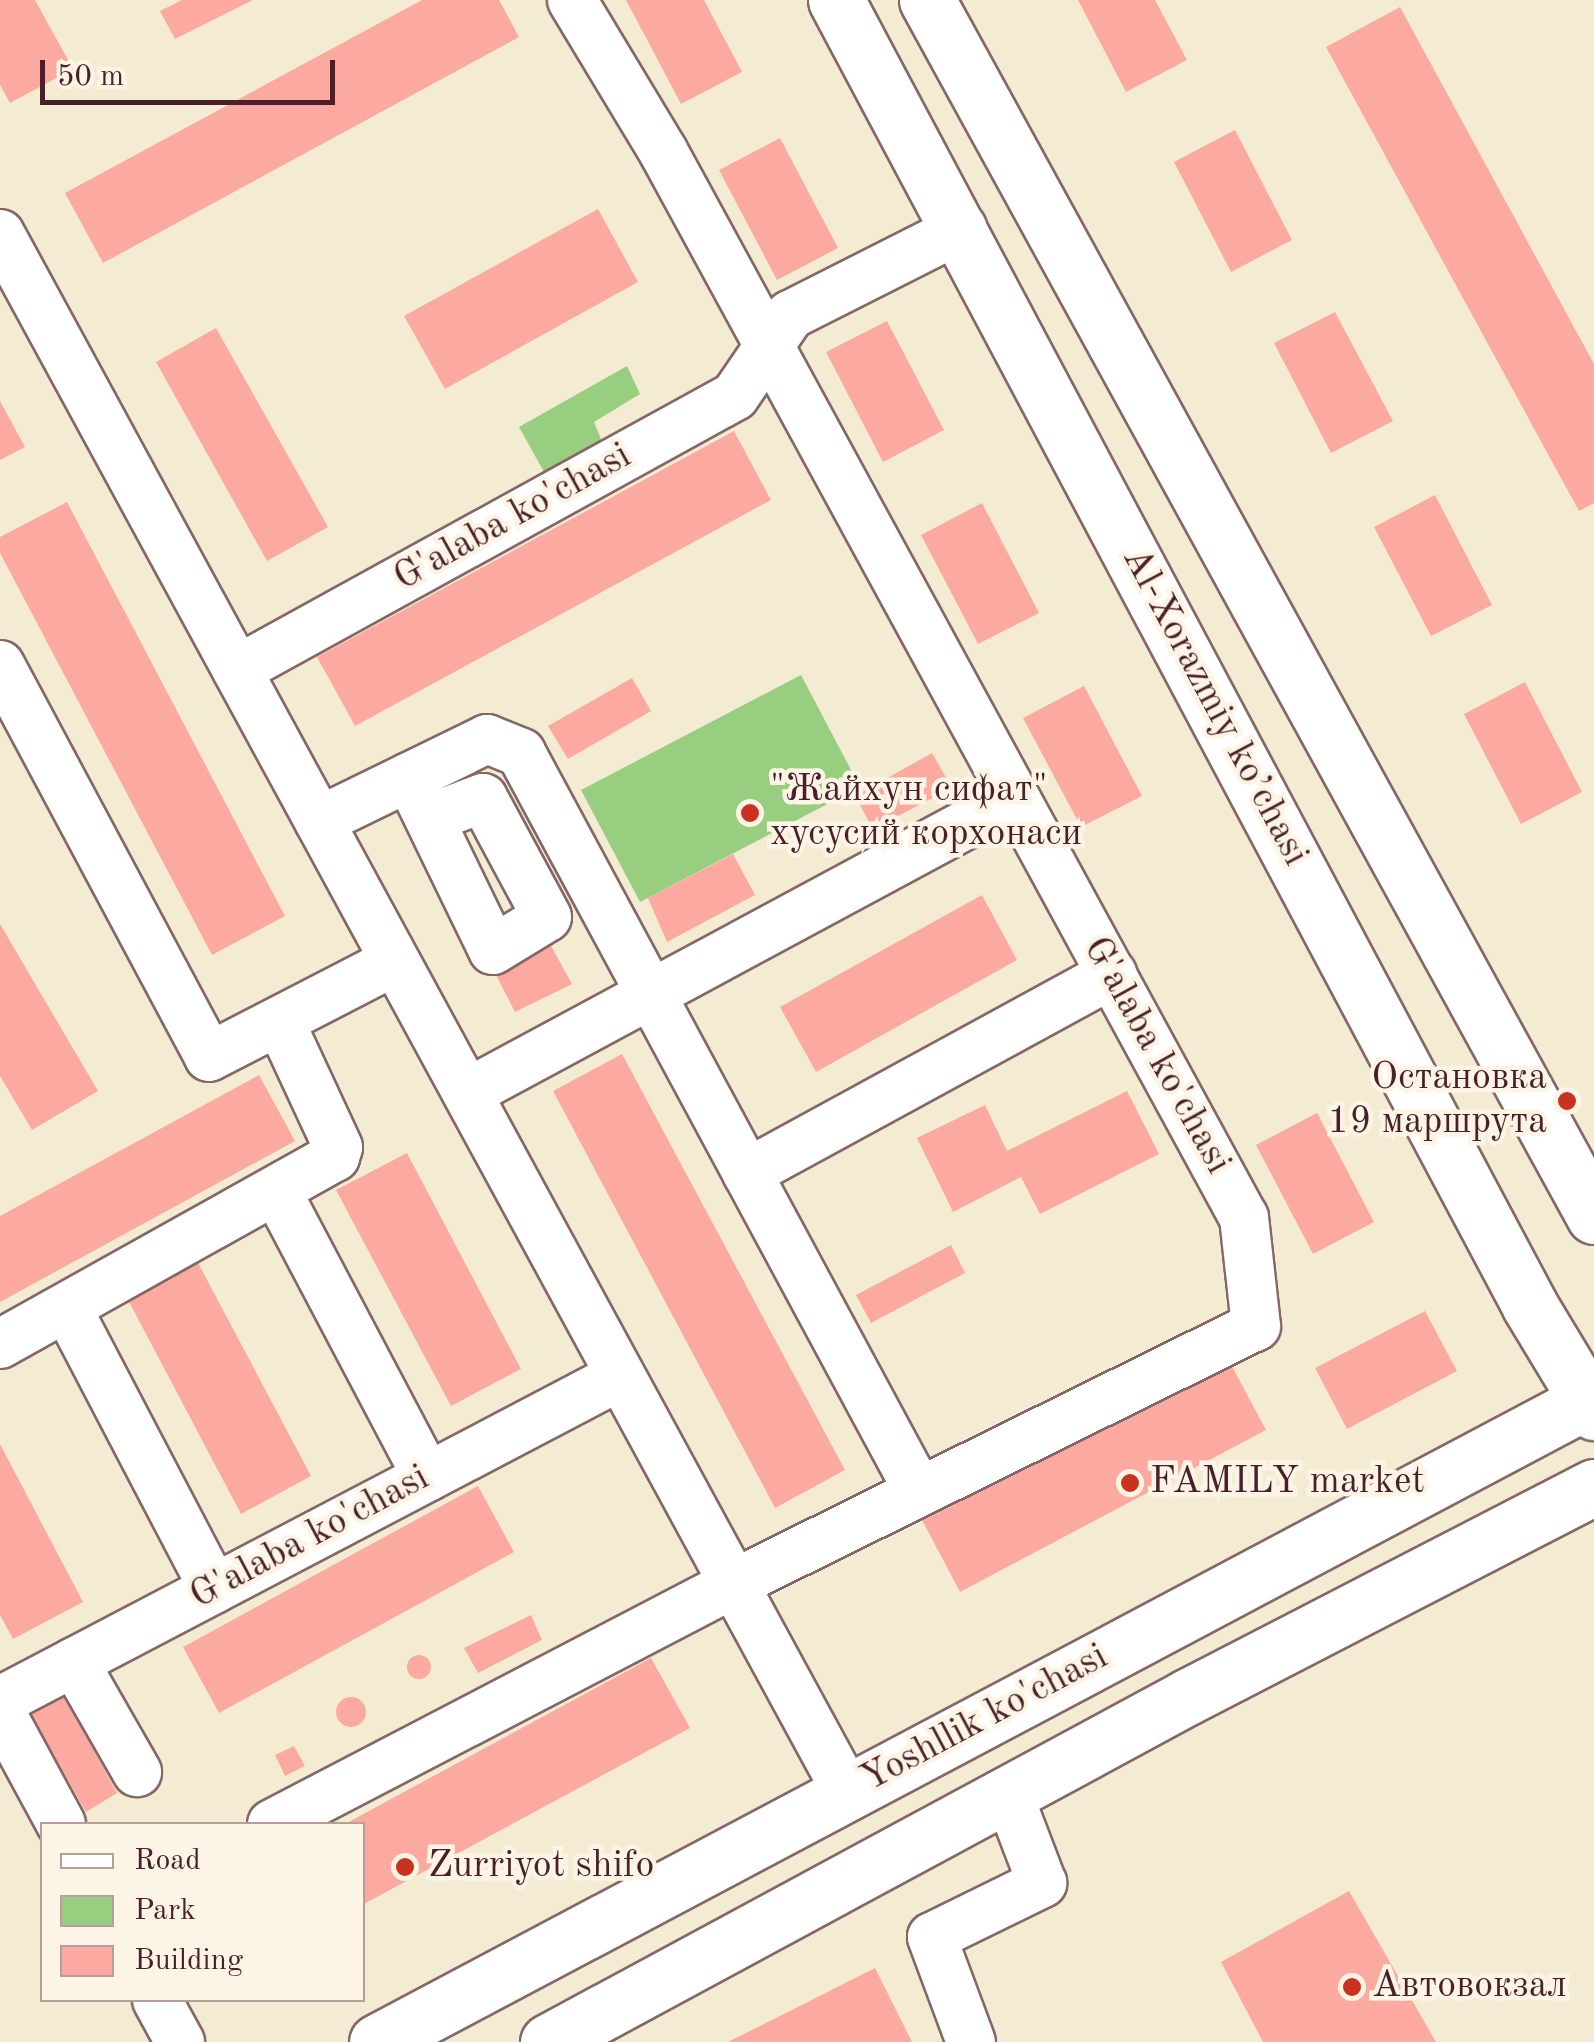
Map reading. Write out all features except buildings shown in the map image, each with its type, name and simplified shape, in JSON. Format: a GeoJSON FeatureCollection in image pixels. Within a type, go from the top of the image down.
{"type":"FeatureCollection","features":[{"type":"Feature","properties":{"kind":"main road","name":"Al-Xorazmiy ko’chasi"},"geometry":{"type":"LineString","coordinates":[[836,0],[962,228],[1530,1306],[1592,1403]]}},
{"type":"Feature","properties":{"kind":"main road"},"geometry":{"type":"LineString","coordinates":[[927,0],[1594,1216]]}},
{"type":"Feature","properties":{"kind":"main road","name":"Yoshllik ko'chasi"},"geometry":{"type":"LineString","coordinates":[[377,2042],[1592,1403]]}},
{"type":"Feature","properties":{"kind":"main road","name":"Yoshllik ko'chasi"},"geometry":{"type":"LineString","coordinates":[[548,2042],[613,2027],[1008,1794],[1594,1487]]}},
{"type":"Feature","properties":{"kind":"street","name":"G'alaba ko'chasi"},"geometry":{"type":"LineString","coordinates":[[572,0],[768,343],[1244,1218],[1256,1326],[919,1492]]}},
{"type":"Feature","properties":{"kind":"street","name":"G'alaba ko'chasi"},"geometry":{"type":"LineString","coordinates":[[236,670],[735,396],[790,315],[962,228]]}},
{"type":"Feature","properties":{"kind":"street"},"geometry":{"type":"LineString","coordinates":[[0,234],[847,1792]]}},
{"type":"Feature","properties":{"kind":"street"},"geometry":{"type":"LineString","coordinates":[[0,666],[209,1057],[281,1024],[395,961]]}},
{"type":"Feature","properties":{"kind":"street"},"geometry":{"type":"LineString","coordinates":[[276,1822],[733,1584],[919,1492],[521,753],[487,739],[420,797],[319,821]]}},
{"type":"Feature","properties":{"kind":"street"},"geometry":{"type":"LineString","coordinates":[[467,1093],[1015,798]]}},
{"type":"Feature","properties":{"kind":"street"},"geometry":{"type":"LineString","coordinates":[[747,1172],[1112,974]]}},
{"type":"Feature","properties":{"kind":"street"},"geometry":{"type":"LineString","coordinates":[[0,1344],[325,1167],[338,1147],[281,1024]]}},
{"type":"Feature","properties":{"kind":"street"},"geometry":{"type":"LineString","coordinates":[[278,1194],[427,1478]]}},
{"type":"Feature","properties":{"kind":"street"},"geometry":{"type":"LineString","coordinates":[[68,1308],[214,1589]]}},
{"type":"Feature","properties":{"kind":"street","name":"G'alaba ko'chasi"},"geometry":{"type":"LineString","coordinates":[[0,1701],[620,1376]]}},
{"type":"Feature","properties":{"kind":"street"},"geometry":{"type":"LineString","coordinates":[[74,1662],[137,1772]]}},
{"type":"Feature","properties":{"kind":"street"},"geometry":{"type":"LineString","coordinates":[[0,1712],[61,1822]]}},
{"type":"Feature","properties":{"kind":"street"},"geometry":{"type":"LineString","coordinates":[[971,2042],[932,1937],[1042,1883],[1008,1794]]}},
{"type":"Feature","properties":{"kind":"street"},"geometry":{"type":"LineString","coordinates":[[158,2002],[180,2042]]}},
{"type":"Feature","properties":{"kind":"green space"},"geometry":{"type":"Polygon","coordinates":[[[627,366],[640,394],[594,422],[605,449],[549,481],[519,427],[627,366]]]}},
{"type":"Feature","properties":{"kind":"green space"},"geometry":{"type":"Polygon","coordinates":[[[801,675],[860,787],[640,902],[581,790],[801,675]]]}},
{"type":"Feature","properties":{"kind":"place","name":"\"Жайхун сифат\" хусусий корхонаси"},"geometry":{"type":"Point","coordinates":[750,813]}},
{"type":"Feature","properties":{"kind":"place","name":"Остановка 19 маршрута"},"geometry":{"type":"Point","coordinates":[1567,1101]}},
{"type":"Feature","properties":{"kind":"place","name":"FAMILY market"},"geometry":{"type":"Point","coordinates":[1130,1483]}},
{"type":"Feature","properties":{"kind":"place","name":"Zurriyot shifo"},"geometry":{"type":"Point","coordinates":[405,1867]}},
{"type":"Feature","properties":{"kind":"place","name":"Автовокзал"},"geometry":{"type":"Point","coordinates":[1352,1987]}}]}
